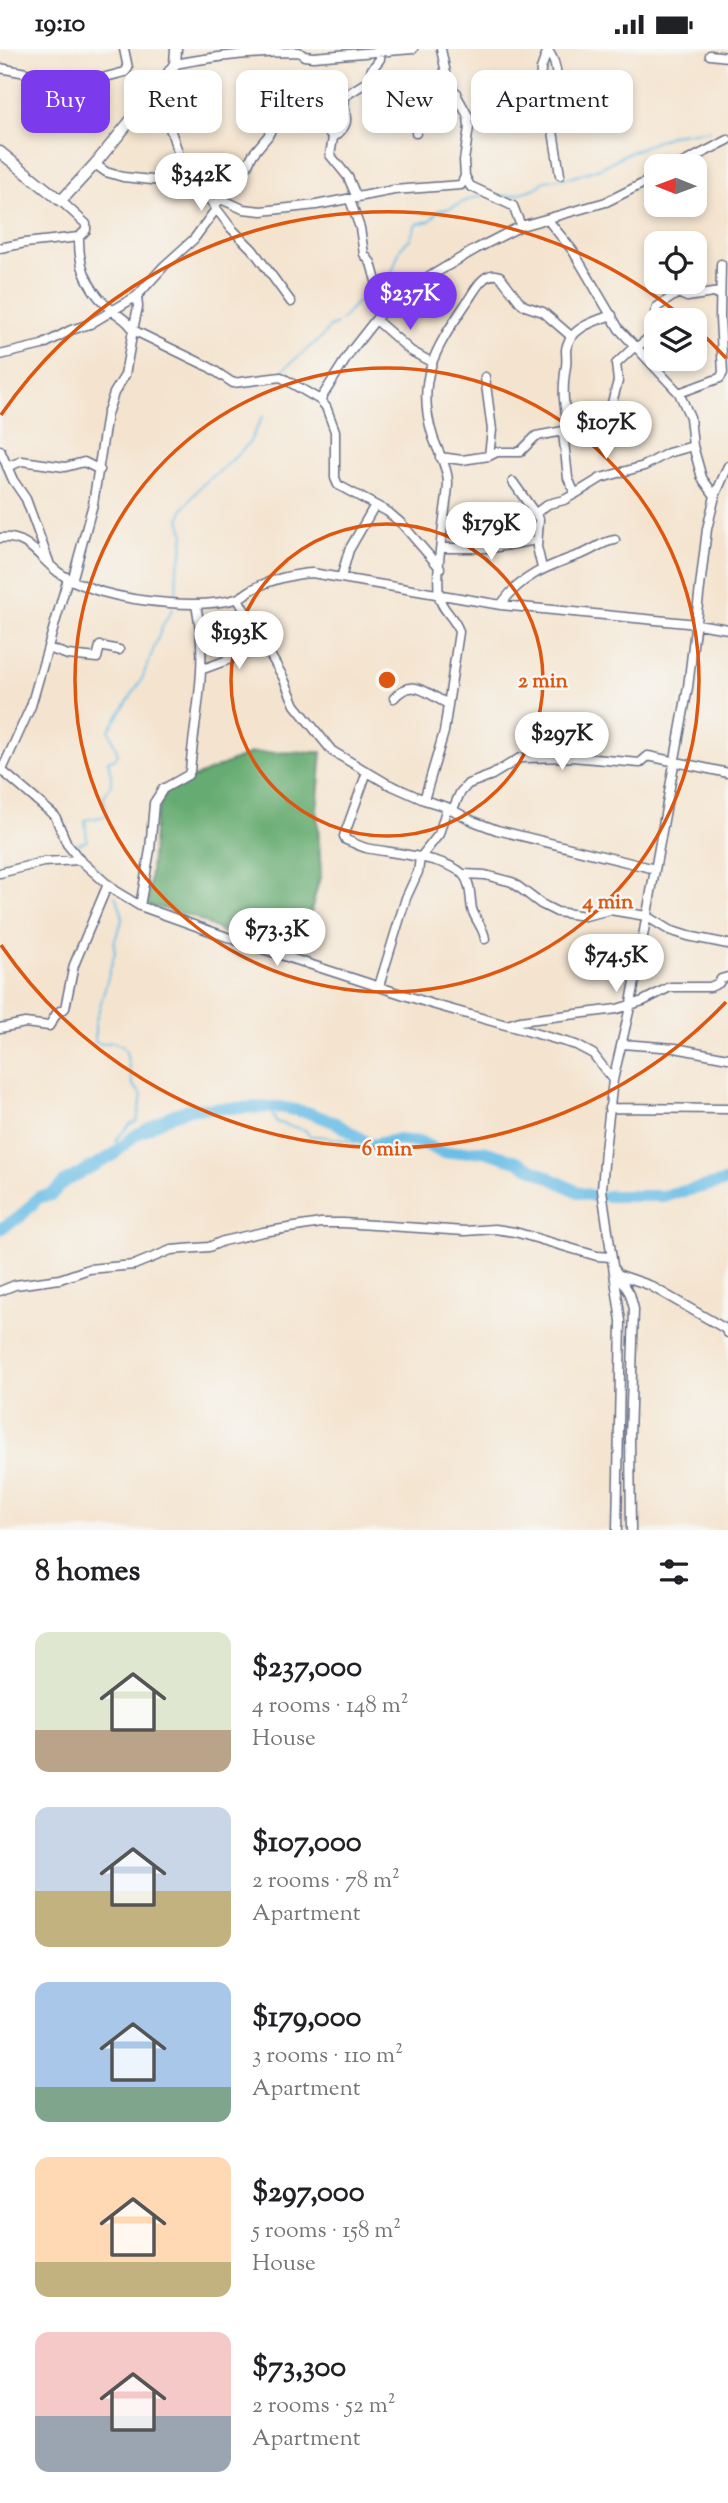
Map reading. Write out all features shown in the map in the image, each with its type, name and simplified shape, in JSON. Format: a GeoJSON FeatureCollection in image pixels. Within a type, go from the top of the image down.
{"type":"FeatureCollection","features":[{"type":"Feature","properties":{"kind":"street"},"geometry":{"type":"LineString","coordinates":[[110,76],[125,72],[128,68],[124,49]]}},
{"type":"Feature","properties":{"kind":"street"},"geometry":{"type":"LineString","coordinates":[[170,70],[175,64],[176,49]]}},
{"type":"Feature","properties":{"kind":"street"},"geometry":{"type":"LineString","coordinates":[[175,64],[286,52],[301,52],[308,57],[322,53],[413,49]]}},
{"type":"Feature","properties":{"kind":"street"},"geometry":{"type":"LineString","coordinates":[[441,49],[445,70]]}},
{"type":"Feature","properties":{"kind":"street"},"geometry":{"type":"LineString","coordinates":[[547,49],[553,57],[555,70]]}},
{"type":"Feature","properties":{"kind":"street"},"geometry":{"type":"LineString","coordinates":[[541,70],[547,49]]}},
{"type":"Feature","properties":{"kind":"street"},"geometry":{"type":"LineString","coordinates":[[380,51],[380,59],[367,82],[343,97],[347,123],[333,138],[330,155],[348,177],[364,254],[371,263],[376,281],[388,304]]}},
{"type":"Feature","properties":{"kind":"street"},"geometry":{"type":"LineString","coordinates":[[710,55],[728,57]]}},
{"type":"Feature","properties":{"kind":"street"},"geometry":{"type":"LineString","coordinates":[[0,68],[21,72]]}},
{"type":"Feature","properties":{"kind":"street"},"geometry":{"type":"LineString","coordinates":[[457,93],[468,116],[465,176],[470,186],[513,206],[521,226]]}},
{"type":"Feature","properties":{"kind":"street"},"geometry":{"type":"LineString","coordinates":[[0,355],[42,345],[71,330],[90,324],[137,296],[164,266],[189,244],[217,205],[225,188],[246,168],[276,120],[293,108],[309,102],[333,138]]}},
{"type":"Feature","properties":{"kind":"street"},"geometry":{"type":"LineString","coordinates":[[61,201],[124,128]]}},
{"type":"Feature","properties":{"kind":"street"},"geometry":{"type":"LineString","coordinates":[[172,133],[190,187]]}},
{"type":"Feature","properties":{"kind":"street"},"geometry":{"type":"LineString","coordinates":[[554,133],[560,175]]}},
{"type":"Feature","properties":{"kind":"street"},"geometry":{"type":"LineString","coordinates":[[701,154],[728,140]]}},
{"type":"Feature","properties":{"kind":"street"},"geometry":{"type":"LineString","coordinates":[[0,152],[86,224],[86,230],[79,237],[0,248]]}},
{"type":"Feature","properties":{"kind":"street"},"geometry":{"type":"LineString","coordinates":[[95,164],[106,172],[123,177],[172,181],[207,196],[217,205],[230,228],[253,250],[291,302]]}},
{"type":"Feature","properties":{"kind":"street"},"geometry":{"type":"LineString","coordinates":[[217,205],[262,211],[354,199],[394,190],[461,185],[465,176]]}},
{"type":"Feature","properties":{"kind":"street"},"geometry":{"type":"LineString","coordinates":[[320,400],[351,351],[388,304],[445,268],[521,226],[606,202],[644,183]]}},
{"type":"Feature","properties":{"kind":"street"},"geometry":{"type":"LineString","coordinates":[[547,219],[573,251],[635,348],[679,393],[690,417],[693,446],[702,478],[715,496]]}},
{"type":"Feature","properties":{"kind":"street"},"geometry":{"type":"LineString","coordinates":[[79,237],[79,261],[93,290],[111,310],[130,323],[133,330],[214,370],[233,383],[281,377],[320,400],[335,431],[335,478],[338,485],[375,505],[402,524],[439,568]]}},
{"type":"Feature","properties":{"kind":"street"},"geometry":{"type":"LineString","coordinates":[[679,393],[720,378],[723,373],[719,292],[722,264]]}},
{"type":"Feature","properties":{"kind":"street"},"geometry":{"type":"LineString","coordinates":[[424,800],[440,748],[459,632],[439,596],[439,568],[448,482],[427,412],[425,393],[430,362],[479,283],[495,274],[500,276],[520,302],[543,312],[572,337]]}},
{"type":"Feature","properties":{"kind":"street"},"geometry":{"type":"LineString","coordinates":[[657,308],[677,293],[687,297],[719,292]]}},
{"type":"Feature","properties":{"kind":"street"},"geometry":{"type":"LineString","coordinates":[[137,296],[138,307],[129,361],[107,414],[100,470],[87,535],[70,579],[31,706],[1,769],[55,817],[67,843],[80,860],[124,898],[140,906],[379,986],[504,1026],[586,1048],[602,1063],[613,1080]]}},
{"type":"Feature","properties":{"kind":"street"},"geometry":{"type":"LineString","coordinates":[[575,494],[568,478],[562,392],[568,357],[566,349],[572,337],[583,326],[612,315]]}},
{"type":"Feature","properties":{"kind":"street"},"geometry":{"type":"LineString","coordinates":[[376,320],[411,351],[430,362]]}},
{"type":"Feature","properties":{"kind":"street"},"geometry":{"type":"LineString","coordinates":[[440,457],[462,460],[489,456],[497,452],[520,452],[536,436],[599,425],[607,419],[618,381],[616,364],[644,341]]}},
{"type":"Feature","properties":{"kind":"street"},"geometry":{"type":"LineString","coordinates":[[485,377],[492,430],[489,456]]}},
{"type":"Feature","properties":{"kind":"street"},"geometry":{"type":"LineString","coordinates":[[536,513],[548,504],[575,494],[601,478],[644,466],[668,453],[693,446]]}},
{"type":"Feature","properties":{"kind":"street"},"geometry":{"type":"LineString","coordinates":[[0,450],[26,499],[50,565]]}},
{"type":"Feature","properties":{"kind":"street"},"geometry":{"type":"LineString","coordinates":[[7,467],[22,461],[65,467],[83,462],[100,470]]}},
{"type":"Feature","properties":{"kind":"street"},"geometry":{"type":"LineString","coordinates":[[617,1530],[621,1321],[602,1180],[613,1080],[631,1003],[675,761],[697,624],[708,529],[715,496],[728,466]]}},
{"type":"Feature","properties":{"kind":"street"},"geometry":{"type":"LineString","coordinates":[[513,482],[536,513],[539,526],[536,540],[542,568]]}},
{"type":"Feature","properties":{"kind":"street"},"geometry":{"type":"LineString","coordinates":[[341,578],[349,550],[375,505]]}},
{"type":"Feature","properties":{"kind":"street"},"geometry":{"type":"LineString","coordinates":[[2,535],[23,540],[70,579],[113,594],[196,605],[238,599],[256,587],[297,574],[312,573],[501,605],[728,629]]}},
{"type":"Feature","properties":{"kind":"street"},"geometry":{"type":"LineString","coordinates":[[442,548],[492,548],[536,540]]}},
{"type":"Feature","properties":{"kind":"street"},"geometry":{"type":"LineString","coordinates":[[501,605],[511,589],[542,568],[580,555],[601,543],[615,540]]}},
{"type":"Feature","properties":{"kind":"street"},"geometry":{"type":"LineString","coordinates":[[238,599],[266,646],[295,705],[332,751],[367,772],[424,800],[450,808],[473,821],[533,841],[655,869]]}},
{"type":"Feature","properties":{"kind":"street"},"geometry":{"type":"LineString","coordinates":[[140,906],[150,850],[154,803],[163,789],[188,775],[190,771],[203,669],[202,638],[196,605]]}},
{"type":"Feature","properties":{"kind":"street"},"geometry":{"type":"LineString","coordinates":[[48,648],[68,655],[97,657],[100,646],[119,650]]}},
{"type":"Feature","properties":{"kind":"street"},"geometry":{"type":"LineString","coordinates":[[203,669],[266,646]]}},
{"type":"Feature","properties":{"kind":"street"},"geometry":{"type":"LineString","coordinates":[[394,698],[403,688],[408,687],[420,689],[446,703]]}},
{"type":"Feature","properties":{"kind":"street"},"geometry":{"type":"LineString","coordinates":[[379,986],[406,898],[418,872],[420,858],[439,834],[450,808],[468,784],[492,775],[520,758],[572,757],[640,763],[648,756],[727,771]]}},
{"type":"Feature","properties":{"kind":"street"},"geometry":{"type":"LineString","coordinates":[[367,772],[344,835],[346,840],[364,848],[447,865],[464,874],[485,875],[512,882],[541,904],[557,912],[585,916],[610,910],[646,916],[669,930],[728,944]]}},
{"type":"Feature","properties":{"kind":"street"},"geometry":{"type":"LineString","coordinates":[[0,873],[43,862],[80,860]]}},
{"type":"Feature","properties":{"kind":"street"},"geometry":{"type":"LineString","coordinates":[[464,874],[472,910],[485,939]]}},
{"type":"Feature","properties":{"kind":"street"},"geometry":{"type":"LineString","coordinates":[[0,1028],[25,1023],[49,1026],[57,1013],[65,1008],[74,965],[107,884]]}},
{"type":"Feature","properties":{"kind":"street"},"geometry":{"type":"LineString","coordinates":[[504,1026],[520,1021],[617,1009],[670,987],[710,987],[728,977]]}},
{"type":"Feature","properties":{"kind":"street"},"geometry":{"type":"LineString","coordinates":[[622,1044],[684,1049],[728,1058]]}},
{"type":"Feature","properties":{"kind":"street"},"geometry":{"type":"LineString","coordinates":[[610,1108],[728,1109]]}},
{"type":"Feature","properties":{"kind":"street"},"geometry":{"type":"LineString","coordinates":[[0,1291],[15,1285],[60,1279],[89,1269],[134,1265],[177,1248],[209,1247],[263,1232],[321,1223],[465,1231],[495,1229],[515,1232],[611,1261],[630,1294],[634,1309],[630,1437],[631,1530]]}},
{"type":"Feature","properties":{"kind":"street"},"geometry":{"type":"LineString","coordinates":[[620,1275],[649,1285],[724,1328],[728,1333]]}},
{"type":"Feature","properties":{"kind":"green space"},"geometry":{"type":"Polygon","coordinates":[[[322,752],[317,810],[321,873],[299,957],[231,936],[194,917],[148,905],[155,820],[167,789],[251,753],[322,752]]]}},
{"type":"Feature","properties":{"kind":"waterway"},"geometry":{"type":"LineString","coordinates":[[499,196],[514,195],[536,188],[545,181],[573,177],[600,168],[672,135],[709,130]]}},
{"type":"Feature","properties":{"kind":"waterway"},"geometry":{"type":"LineString","coordinates":[[382,282],[392,272],[401,247],[410,239],[416,224],[430,221],[439,210],[483,196]]}},
{"type":"Feature","properties":{"kind":"waterway"},"geometry":{"type":"LineString","coordinates":[[341,321],[354,305],[375,289]]}},
{"type":"Feature","properties":{"kind":"waterway"},"geometry":{"type":"LineString","coordinates":[[282,373],[330,327],[337,324]]}},
{"type":"Feature","properties":{"kind":"waterway"},"geometry":{"type":"LineString","coordinates":[[176,597],[177,567],[182,555],[184,533],[180,519],[183,509],[200,487],[249,443],[263,416]]}},
{"type":"Feature","properties":{"kind":"waterway"},"geometry":{"type":"LineString","coordinates":[[74,847],[87,841],[85,820],[107,816],[104,798],[111,785],[108,761],[118,754],[109,730],[141,681],[163,625],[173,608]]}},
{"type":"Feature","properties":{"kind":"waterway"},"geometry":{"type":"LineString","coordinates":[[77,851],[99,871]]}},
{"type":"Feature","properties":{"kind":"waterway"},"geometry":{"type":"LineString","coordinates":[[115,896],[122,922],[115,938],[115,952],[95,1024],[95,1042],[113,1042],[123,1047],[133,1085],[142,1095],[137,1121],[130,1124],[116,1140],[119,1150]]}},
{"type":"Feature","properties":{"kind":"waterway"},"geometry":{"type":"LineString","coordinates":[[0,1229],[20,1217],[39,1197],[51,1195],[64,1182],[113,1155],[134,1136],[189,1109],[279,1107],[310,1113],[336,1123],[371,1145],[397,1140],[421,1142],[442,1153],[483,1151],[517,1161],[580,1193],[599,1197]]}},
{"type":"Feature","properties":{"kind":"waterway"},"geometry":{"type":"LineString","coordinates":[[270,1108],[276,1122],[305,1130],[310,1136],[368,1144]]}},
{"type":"Feature","properties":{"kind":"waterway"},"geometry":{"type":"LineString","coordinates":[[607,1196],[663,1196],[728,1181]]}}]}
